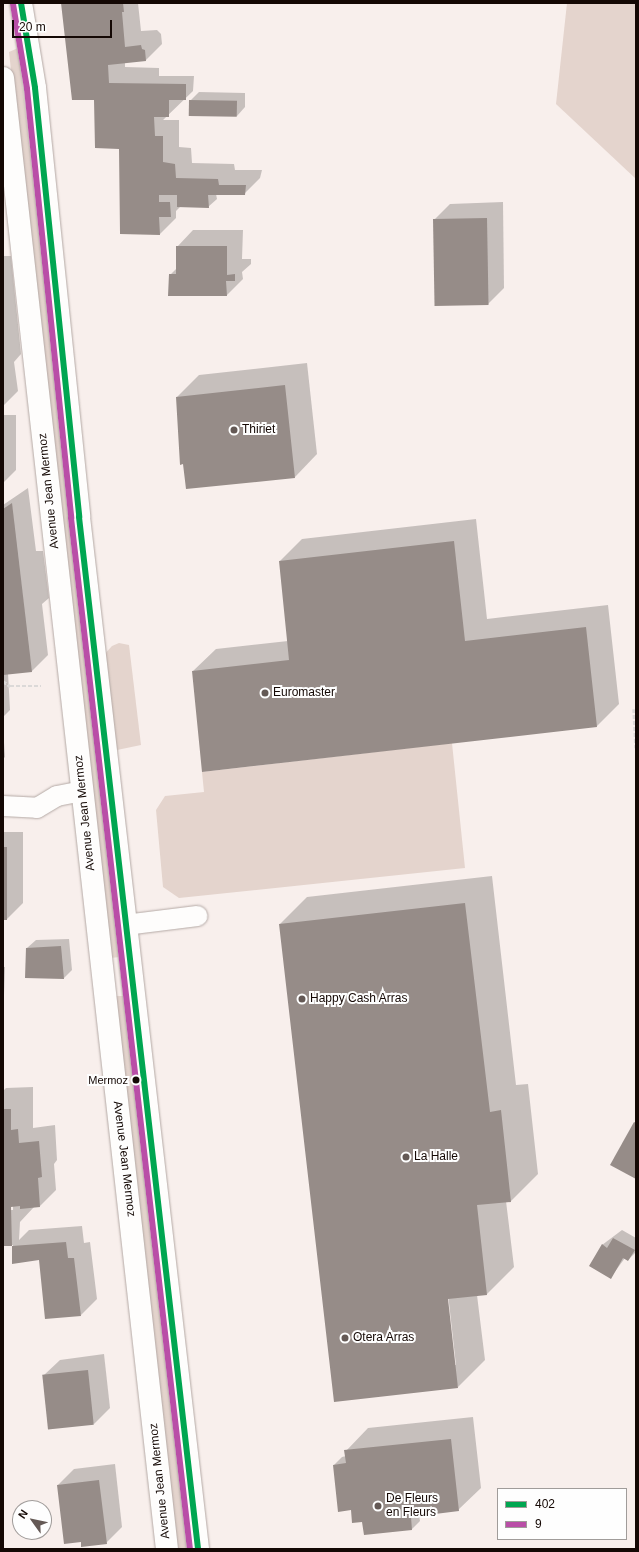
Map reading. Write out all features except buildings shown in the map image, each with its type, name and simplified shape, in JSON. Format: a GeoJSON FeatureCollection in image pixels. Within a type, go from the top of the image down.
{"type":"FeatureCollection","features":[{"type":"Feature","properties":{"kind":"main road"},"geometry":{"type":"LineString","coordinates":[[21,3],[35,88],[78,517],[198,1549]]}},
{"type":"Feature","properties":{"kind":"main road","name":"Avenue Jean Mermoz"},"geometry":{"type":"LineString","coordinates":[[3,78],[167,1549]]}},
{"type":"Feature","properties":{"kind":"lane"},"geometry":{"type":"LineString","coordinates":[[3,806],[37,808],[57,796],[83,790]]}},
{"type":"Feature","properties":{"kind":"lane"},"geometry":{"type":"LineString","coordinates":[[125,926],[197,916]]}},
{"type":"Feature","properties":{"kind":"path"},"geometry":{"type":"LineString","coordinates":[[3,681],[10,686],[44,686]]}},
{"type":"Feature","properties":{"kind":"path"},"geometry":{"type":"LineString","coordinates":[[634,709],[636,748]]}},
{"type":"Feature","properties":{"kind":"shaded area"},"geometry":{"type":"Polygon","coordinates":[[[567,3],[636,3],[636,179],[556,104],[567,3]]]}},
{"type":"Feature","properties":{"kind":"shaded area"},"geometry":{"type":"Polygon","coordinates":[[[18,48],[120,957],[110,958],[9,52],[18,48]]]}},
{"type":"Feature","properties":{"kind":"shaded area"},"geometry":{"type":"Polygon","coordinates":[[[119,643],[129,645],[141,745],[117,750],[102,657],[112,646],[119,643]]]}},
{"type":"Feature","properties":{"kind":"shaded area"},"geometry":{"type":"Polygon","coordinates":[[[452,743],[465,868],[179,898],[163,887],[156,810],[165,796],[204,792],[202,772],[452,743]]]}},
{"type":"Feature","properties":{"kind":"shaded area"},"geometry":{"type":"Polygon","coordinates":[[[115,996],[124,996],[189,1549],[177,1549],[115,996]]]}},
{"type":"Feature","properties":{"kind":"transit line","name":"402"},"geometry":{"type":"LineString","coordinates":[[21,3],[35,88],[79,517],[198,1549]]}},
{"type":"Feature","properties":{"kind":"transit line","name":"9"},"geometry":{"type":"LineString","coordinates":[[13,4],[27,89],[71,518],[190,1549]]}},
{"type":"Feature","properties":{"kind":"place","name":"Thiriet"},"geometry":{"type":"Point","coordinates":[234,430]}},
{"type":"Feature","properties":{"kind":"place","name":"Euromaster"},"geometry":{"type":"Point","coordinates":[265,693]}},
{"type":"Feature","properties":{"kind":"place","name":"Happy Cash Arras"},"geometry":{"type":"Point","coordinates":[302,999]}},
{"type":"Feature","properties":{"kind":"place","name":"Mermoz"},"geometry":{"type":"Point","coordinates":[136,1080]}},
{"type":"Feature","properties":{"kind":"place","name":"La Halle"},"geometry":{"type":"Point","coordinates":[406,1157]}},
{"type":"Feature","properties":{"kind":"place","name":"Otera Arras"},"geometry":{"type":"Point","coordinates":[345,1338]}},
{"type":"Feature","properties":{"kind":"place","name":"De Fleurs en Fleurs"},"geometry":{"type":"Point","coordinates":[378,1506]}}]}
